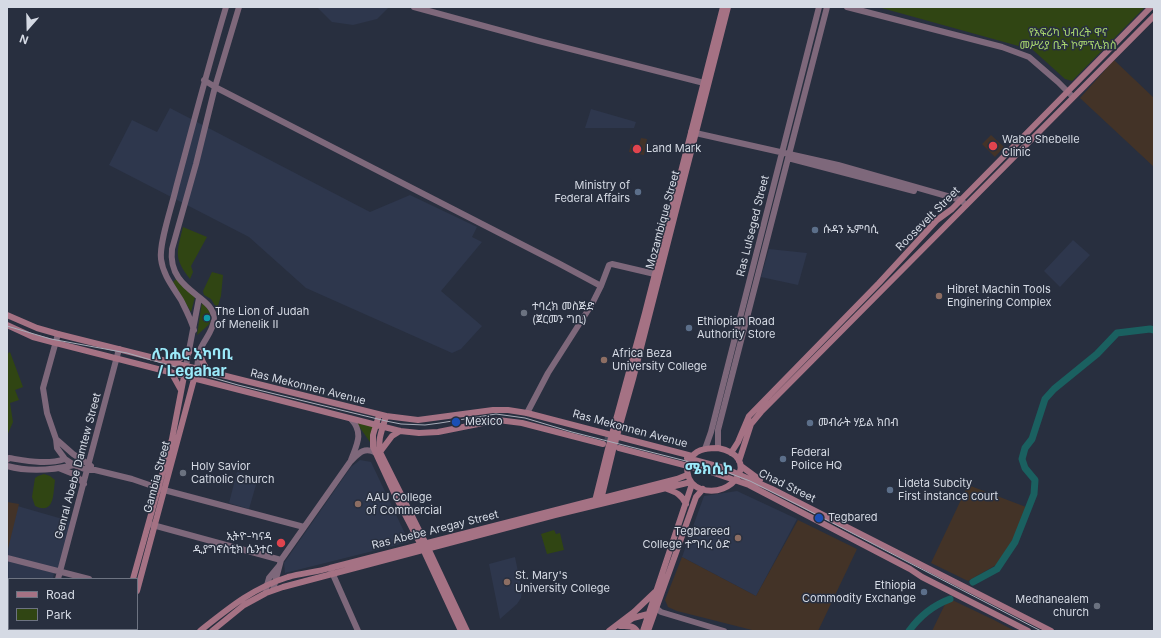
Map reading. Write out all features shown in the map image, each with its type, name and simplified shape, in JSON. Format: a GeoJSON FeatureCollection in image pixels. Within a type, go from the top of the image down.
{"type":"FeatureCollection","features":[{"type":"Feature","properties":{"kind":"main road","name":"Mozambique Street"},"geometry":{"type":"LineString","coordinates":[[598,502],[640,333],[694,133],[723,7]]}},
{"type":"Feature","properties":{"kind":"main road","name":"Mozambique Street"},"geometry":{"type":"LineString","coordinates":[[706,84],[728,7]]}},
{"type":"Feature","properties":{"kind":"main road","name":"Roosevelt Street"},"geometry":{"type":"LineString","coordinates":[[731,452],[738,442],[749,416],[885,277],[938,220],[952,209],[1151,7]]}},
{"type":"Feature","properties":{"kind":"main road","name":"Roosevelt Street"},"geometry":{"type":"LineString","coordinates":[[741,465],[751,424],[761,412],[1154,16]]}},
{"type":"Feature","properties":{"kind":"main road"},"geometry":{"type":"LineString","coordinates":[[1011,149],[1017,155]]}},
{"type":"Feature","properties":{"kind":"main road","name":"Ras Mekonnen Avenue"},"geometry":{"type":"LineString","coordinates":[[7,315],[37,328],[58,334],[379,415],[418,420],[492,410],[508,410],[527,413],[714,465]]}},
{"type":"Feature","properties":{"kind":"main road","name":"Ras Mekonnen Avenue"},"geometry":{"type":"LineString","coordinates":[[7,325],[33,337],[55,343],[400,431],[411,433],[429,433],[483,422],[501,422],[521,425],[711,472]]}},
{"type":"Feature","properties":{"kind":"main road"},"geometry":{"type":"LineString","coordinates":[[174,363],[189,352]]}},
{"type":"Feature","properties":{"kind":"main road"},"geometry":{"type":"LineString","coordinates":[[200,352],[200,358],[205,368],[209,372]]}},
{"type":"Feature","properties":{"kind":"main road"},"geometry":{"type":"LineString","coordinates":[[804,359],[810,364]]}},
{"type":"Feature","properties":{"kind":"main road","name":"Gambia Street"},"geometry":{"type":"LineString","coordinates":[[138,587],[178,415],[186,366]]}},
{"type":"Feature","properties":{"kind":"main road","name":"Gambia Street"},"geometry":{"type":"LineString","coordinates":[[161,489],[195,379],[197,368]]}},
{"type":"Feature","properties":{"kind":"main road"},"geometry":{"type":"LineString","coordinates":[[172,372],[181,390]]}},
{"type":"Feature","properties":{"kind":"main road"},"geometry":{"type":"LineString","coordinates":[[191,392],[204,381]]}},
{"type":"Feature","properties":{"kind":"main road","name":"Ras Mekonnen Avenue"},"geometry":{"type":"LineString","coordinates":[[492,410],[525,416],[692,457]]}},
{"type":"Feature","properties":{"kind":"main road"},"geometry":{"type":"LineString","coordinates":[[379,415],[372,441],[467,631]]}},
{"type":"Feature","properties":{"kind":"main road"},"geometry":{"type":"LineString","coordinates":[[378,453],[386,416]]}},
{"type":"Feature","properties":{"kind":"main road"},"geometry":{"type":"LineString","coordinates":[[378,453],[392,436],[400,431]]}},
{"type":"Feature","properties":{"kind":"main road","name":"Ras Mekonnen Avenue"},"geometry":{"type":"LineString","coordinates":[[611,448],[687,471]]}},
{"type":"Feature","properties":{"kind":"main road"},"geometry":{"type":"LineString","coordinates":[[648,631],[674,551],[686,504],[691,483],[687,471],[692,457],[697,452],[705,449],[718,448],[731,452],[741,465],[733,483],[719,489],[703,489],[691,483]]}},
{"type":"Feature","properties":{"kind":"main road","name":"Chad Street"},"geometry":{"type":"LineString","coordinates":[[714,465],[772,489],[1051,631]]}},
{"type":"Feature","properties":{"kind":"main road","name":"Chad Street"},"geometry":{"type":"LineString","coordinates":[[741,465],[754,476],[919,560],[935,572]]}},
{"type":"Feature","properties":{"kind":"main road","name":"Ras Abebe Aregay Street"},"geometry":{"type":"LineString","coordinates":[[212,631],[244,605],[266,592],[332,571],[598,502],[677,479],[687,471]]}},
{"type":"Feature","properties":{"kind":"main road","name":"Chad Street"},"geometry":{"type":"LineString","coordinates":[[711,472],[757,489],[910,569],[916,574]]}},
{"type":"Feature","properties":{"kind":"main road","name":"Ras Abebe Aregay Street"},"geometry":{"type":"LineString","coordinates":[[598,502],[691,483]]}},
{"type":"Feature","properties":{"kind":"main road","name":"Chad Street"},"geometry":{"type":"LineString","coordinates":[[733,483],[748,488],[1028,631]]}},
{"type":"Feature","properties":{"kind":"main road"},"geometry":{"type":"LineString","coordinates":[[665,488],[675,492],[683,498],[686,504]]}},
{"type":"Feature","properties":{"kind":"main road"},"geometry":{"type":"LineString","coordinates":[[642,631],[654,611],[656,591],[696,497],[703,489]]}},
{"type":"Feature","properties":{"kind":"main road","name":"Gambia Street"},"geometry":{"type":"LineString","coordinates":[[133,578],[152,525]]}},
{"type":"Feature","properties":{"kind":"main road"},"geometry":{"type":"LineString","coordinates":[[425,546],[461,631]]}},
{"type":"Feature","properties":{"kind":"main road","name":"Ras Abebe Aregay Street"},"geometry":{"type":"LineString","coordinates":[[200,631],[237,601],[267,585],[289,577],[332,571]]}},
{"type":"Feature","properties":{"kind":"main road"},"geometry":{"type":"LineString","coordinates":[[609,631],[634,612],[656,591]]}},
{"type":"Feature","properties":{"kind":"main road"},"geometry":{"type":"LineString","coordinates":[[634,612],[654,611]]}},
{"type":"Feature","properties":{"kind":"main road"},"geometry":{"type":"LineString","coordinates":[[614,631],[633,618],[654,611]]}},
{"type":"Feature","properties":{"kind":"main road"},"geometry":{"type":"LineString","coordinates":[[620,626],[635,628],[637,631]]}},
{"type":"Feature","properties":{"kind":"street"},"geometry":{"type":"LineString","coordinates":[[194,330],[190,317],[163,270],[160,252],[204,80],[226,7]]}},
{"type":"Feature","properties":{"kind":"street"},"geometry":{"type":"LineString","coordinates":[[197,368],[200,352],[213,327],[215,319],[212,310],[207,303],[190,291],[181,282],[173,267],[171,258],[172,249],[196,164],[215,87],[239,7]]}},
{"type":"Feature","properties":{"kind":"street"},"geometry":{"type":"LineString","coordinates":[[414,7],[706,84]]}},
{"type":"Feature","properties":{"kind":"street","name":"Ras Lulseged Street"},"geometry":{"type":"LineString","coordinates":[[705,449],[711,432],[807,57],[818,7]]}},
{"type":"Feature","properties":{"kind":"street","name":"Ras Lulseged Street"},"geometry":{"type":"LineString","coordinates":[[718,448],[718,430],[827,7]]}},
{"type":"Feature","properties":{"kind":"street"},"geometry":{"type":"LineString","coordinates":[[847,7],[1002,47],[1029,56],[1074,98]]}},
{"type":"Feature","properties":{"kind":"street"},"geometry":{"type":"LineString","coordinates":[[807,57],[814,59]]}},
{"type":"Feature","properties":{"kind":"street"},"geometry":{"type":"LineString","coordinates":[[204,80],[601,286]]}},
{"type":"Feature","properties":{"kind":"street"},"geometry":{"type":"LineString","coordinates":[[797,96],[804,98]]}},
{"type":"Feature","properties":{"kind":"street"},"geometry":{"type":"LineString","coordinates":[[694,133],[782,152],[788,156],[838,165],[959,201],[965,207]]}},
{"type":"Feature","properties":{"kind":"street"},"geometry":{"type":"LineString","coordinates":[[527,413],[548,374],[585,315],[601,286],[609,265],[612,264],[657,274]]}},
{"type":"Feature","properties":{"kind":"street"},"geometry":{"type":"LineString","coordinates":[[747,288],[754,290]]}},
{"type":"Feature","properties":{"kind":"street"},"geometry":{"type":"LineString","coordinates":[[186,366],[199,298]]}},
{"type":"Feature","properties":{"kind":"street"},"geometry":{"type":"LineString","coordinates":[[58,334],[43,388],[47,413],[56,439],[57,448],[65,459],[74,465]]}},
{"type":"Feature","properties":{"kind":"street","name":"Genral Abebe Damtew Street"},"geometry":{"type":"LineString","coordinates":[[58,578],[119,349]]}},
{"type":"Feature","properties":{"kind":"street"},"geometry":{"type":"LineString","coordinates":[[731,354],[738,355]]}},
{"type":"Feature","properties":{"kind":"street"},"geometry":{"type":"LineString","coordinates":[[725,376],[732,378]]}},
{"type":"Feature","properties":{"kind":"street"},"geometry":{"type":"LineString","coordinates":[[266,592],[269,578],[350,462],[359,435],[357,427],[351,419]]}},
{"type":"Feature","properties":{"kind":"street"},"geometry":{"type":"LineString","coordinates":[[56,439],[88,467]]}},
{"type":"Feature","properties":{"kind":"street"},"geometry":{"type":"LineString","coordinates":[[350,462],[363,451],[369,450],[378,453]]}},
{"type":"Feature","properties":{"kind":"street"},"geometry":{"type":"LineString","coordinates":[[7,460],[9,458],[40,462],[54,462],[65,459]]}},
{"type":"Feature","properties":{"kind":"street"},"geometry":{"type":"LineString","coordinates":[[7,466],[42,470],[60,469],[74,465],[88,467],[161,489],[304,528]]}},
{"type":"Feature","properties":{"kind":"street"},"geometry":{"type":"LineString","coordinates":[[60,469],[76,475],[84,484]]}},
{"type":"Feature","properties":{"kind":"street"},"geometry":{"type":"LineString","coordinates":[[152,525],[280,562]]}},
{"type":"Feature","properties":{"kind":"street"},"geometry":{"type":"LineString","coordinates":[[7,558],[85,578]]}},
{"type":"Feature","properties":{"kind":"street"},"geometry":{"type":"LineString","coordinates":[[273,590],[280,562]]}},
{"type":"Feature","properties":{"kind":"street"},"geometry":{"type":"LineString","coordinates":[[332,571],[358,631]]}},
{"type":"Feature","properties":{"kind":"street"},"geometry":{"type":"LineString","coordinates":[[654,611],[724,631]]}},
{"type":"Feature","properties":{"kind":"shaded area"},"geometry":{"type":"Polygon","coordinates":[[[317,7],[389,7],[377,19],[353,25],[332,22],[317,7]]]}},
{"type":"Feature","properties":{"kind":"shaded area"},"geometry":{"type":"Polygon","coordinates":[[[1114,60],[1154,98],[1154,167],[1080,98],[1114,60]]]}},
{"type":"Feature","properties":{"kind":"shaded area"},"geometry":{"type":"Polygon","coordinates":[[[170,108],[370,212],[410,195],[477,227],[472,237],[482,242],[441,291],[482,326],[461,349],[452,353],[306,288],[249,237],[109,165],[132,120],[157,132],[170,108]]]}},
{"type":"Feature","properties":{"kind":"shaded area"},"geometry":{"type":"Polygon","coordinates":[[[591,109],[636,122],[634,128],[585,128],[591,109]]]}},
{"type":"Feature","properties":{"kind":"shaded area","name":"Wabe Shebelle Clinic"},"geometry":{"type":"Polygon","coordinates":[[[991,135],[1004,147],[995,157],[982,144],[991,135]]]}},
{"type":"Feature","properties":{"kind":"shaded area","name":"Land Mark"},"geometry":{"type":"Polygon","coordinates":[[[641,138],[647,139],[644,155],[629,152],[631,144],[639,146],[641,138]]]}},
{"type":"Feature","properties":{"kind":"shaded area"},"geometry":{"type":"Polygon","coordinates":[[[1073,240],[1090,255],[1060,287],[1044,271],[1073,240]]]}},
{"type":"Feature","properties":{"kind":"shaded area"},"geometry":{"type":"Polygon","coordinates":[[[769,249],[807,253],[798,285],[761,277],[769,249]]]}},
{"type":"Feature","properties":{"kind":"shaded area","name":"AAU College of Commercial"},"geometry":{"type":"Polygon","coordinates":[[[360,460],[371,462],[409,542],[285,573],[284,563],[351,467],[360,460]]]}},
{"type":"Feature","properties":{"kind":"shaded area"},"geometry":{"type":"Polygon","coordinates":[[[237,472],[258,478],[249,509],[229,503],[237,472]]]}},
{"type":"Feature","properties":{"kind":"shaded area"},"geometry":{"type":"Polygon","coordinates":[[[968,485],[1026,507],[1014,538],[996,565],[968,581],[931,563],[968,485]]]}},
{"type":"Feature","properties":{"kind":"shaded area","name":"Tegbareed College ተግባረ ዕድ"},"geometry":{"type":"Polygon","coordinates":[[[737,491],[797,519],[756,596],[682,557],[704,496],[737,491]]]}},
{"type":"Feature","properties":{"kind":"shaded area"},"geometry":{"type":"Polygon","coordinates":[[[7,502],[19,504],[7,553],[7,502]]]}},
{"type":"Feature","properties":{"kind":"shaded area"},"geometry":{"type":"Polygon","coordinates":[[[7,503],[73,522],[60,571],[7,555],[7,503]]]}},
{"type":"Feature","properties":{"kind":"shaded area"},"geometry":{"type":"Polygon","coordinates":[[[798,520],[857,549],[818,631],[756,631],[677,611],[668,607],[665,600],[682,557],[756,596],[798,520]]]}},
{"type":"Feature","properties":{"kind":"shaded area","name":"St. Mary's University College"},"geometry":{"type":"Polygon","coordinates":[[[515,557],[522,591],[521,598],[517,604],[500,619],[489,564],[515,557]]]}},
{"type":"Feature","properties":{"kind":"shaded area"},"geometry":{"type":"Polygon","coordinates":[[[7,560],[54,573],[53,578],[8,578],[8,630],[40,631],[7,631],[7,560]]]}},
{"type":"Feature","properties":{"kind":"shaded area"},"geometry":{"type":"Polygon","coordinates":[[[948,598],[994,620],[1015,631],[932,631],[948,598]]]}},
{"type":"Feature","properties":{"kind":"green space","name":"የአፍሪካ ህብረት ዋና መሥሪያ ቤት ኮምፕሌክስ"},"geometry":{"type":"Polygon","coordinates":[[[878,7],[1145,7],[1072,81],[1065,79],[1033,50],[878,7]]]}},
{"type":"Feature","properties":{"kind":"green space"},"geometry":{"type":"Polygon","coordinates":[[[183,227],[207,237],[191,266],[193,272],[190,279],[181,265],[178,254],[183,227]]]}},
{"type":"Feature","properties":{"kind":"green space"},"geometry":{"type":"Polygon","coordinates":[[[212,272],[223,275],[221,296],[217,309],[211,299],[204,295],[203,291],[212,272]]]}},
{"type":"Feature","properties":{"kind":"green space"},"geometry":{"type":"Polygon","coordinates":[[[176,279],[195,297],[191,312],[173,282],[176,279]]]}},
{"type":"Feature","properties":{"kind":"green space"},"geometry":{"type":"Polygon","coordinates":[[[202,302],[210,312],[211,320],[207,327],[197,335],[202,302]]]}},
{"type":"Feature","properties":{"kind":"green space"},"geometry":{"type":"Polygon","coordinates":[[[10,352],[23,387],[15,390],[19,400],[10,403],[13,422],[7,436],[7,354],[10,352]]]}},
{"type":"Feature","properties":{"kind":"green space"},"geometry":{"type":"Polygon","coordinates":[[[356,422],[374,426],[372,445],[356,422]]]}},
{"type":"Feature","properties":{"kind":"green space"},"geometry":{"type":"Polygon","coordinates":[[[44,474],[55,480],[52,502],[46,508],[42,508],[35,506],[32,497],[35,478],[44,474]]]}},
{"type":"Feature","properties":{"kind":"green space"},"geometry":{"type":"Polygon","coordinates":[[[554,530],[556,534],[560,533],[564,550],[547,554],[541,534],[554,530]]]}},
{"type":"Feature","properties":{"kind":"waterway"},"geometry":{"type":"LineString","coordinates":[[973,582],[997,569],[1015,542],[1034,494],[1035,480],[1025,468],[1022,459],[1025,448],[1032,439],[1045,399],[1054,389],[1097,354],[1117,333],[1150,329],[1154,330]]}},
{"type":"Feature","properties":{"kind":"waterway"},"geometry":{"type":"LineString","coordinates":[[909,631],[927,612],[950,599]]}},
{"type":"Feature","properties":{"kind":"tunnel"},"geometry":{"type":"LineString","coordinates":[[605,437],[621,441]]}},
{"type":"Feature","properties":{"kind":"tram line"},"geometry":{"type":"LineString","coordinates":[[7,326],[51,339],[127,353],[238,385],[386,421],[401,424],[425,425],[496,414],[525,418],[572,432],[729,473],[750,481],[796,504],[1041,631]]}},
{"type":"Feature","properties":{"kind":"place","name":"Wabe Shebelle Clinic"},"geometry":{"type":"Point","coordinates":[993,146]}},
{"type":"Feature","properties":{"kind":"place","name":"Land Mark"},"geometry":{"type":"Point","coordinates":[637,149]}},
{"type":"Feature","properties":{"kind":"place","name":"Ministry of Federal Affairs"},"geometry":{"type":"Point","coordinates":[638,192]}},
{"type":"Feature","properties":{"kind":"place","name":"ሱዳን ኤምባሲ"},"geometry":{"type":"Point","coordinates":[815,230]}},
{"type":"Feature","properties":{"kind":"place","name":"Hibret Machin Tools Enginering Complex"},"geometry":{"type":"Point","coordinates":[939,296]}},
{"type":"Feature","properties":{"kind":"place","name":"ተባረክ መስጅድ (ጀርመን ግቢ)"},"geometry":{"type":"Point","coordinates":[524,313]}},
{"type":"Feature","properties":{"kind":"place","name":"The Lion of Judah of Menelik II"},"geometry":{"type":"Point","coordinates":[207,318]}},
{"type":"Feature","properties":{"kind":"place","name":"Ethiopian Road Authority Store"},"geometry":{"type":"Point","coordinates":[689,328]}},
{"type":"Feature","properties":{"kind":"place","name":"Africa Beza University College"},"geometry":{"type":"Point","coordinates":[604,360]}},
{"type":"Feature","properties":{"kind":"place","name":"Mexico"},"geometry":{"type":"Point","coordinates":[456,422]}},
{"type":"Feature","properties":{"kind":"place","name":"መብራት ሃይል ክበብ"},"geometry":{"type":"Point","coordinates":[810,423]}},
{"type":"Feature","properties":{"kind":"place","name":"Federal Police HQ"},"geometry":{"type":"Point","coordinates":[783,459]}},
{"type":"Feature","properties":{"kind":"place","name":"Holy Savior Catholic Church"},"geometry":{"type":"Point","coordinates":[183,473]}},
{"type":"Feature","properties":{"kind":"place","name":"Lideta Subcity First instance court"},"geometry":{"type":"Point","coordinates":[890,490]}},
{"type":"Feature","properties":{"kind":"place","name":"AAU College of Commercial"},"geometry":{"type":"Point","coordinates":[358,504]}},
{"type":"Feature","properties":{"kind":"place","name":"Tegbared"},"geometry":{"type":"Point","coordinates":[819,518]}},
{"type":"Feature","properties":{"kind":"place","name":"Tegbareed College ተግባረ ዕድ"},"geometry":{"type":"Point","coordinates":[738,538]}},
{"type":"Feature","properties":{"kind":"place","name":"ኢትዮ-ካናዳ ዲያግኖስቲክ ሴንተር"},"geometry":{"type":"Point","coordinates":[281,543]}},
{"type":"Feature","properties":{"kind":"place","name":"St. Mary's University College"},"geometry":{"type":"Point","coordinates":[507,582]}},
{"type":"Feature","properties":{"kind":"place","name":"Ethiopia Commodity Exchange"},"geometry":{"type":"Point","coordinates":[924,592]}},
{"type":"Feature","properties":{"kind":"place","name":"Medhanealem church"},"geometry":{"type":"Point","coordinates":[1097,606]}},
{"type":"Feature","properties":{"kind":"district","name":"ለገሐር አካባቢ / Legahar"},"geometry":{"type":"Point","coordinates":[192,362]}},
{"type":"Feature","properties":{"kind":"district","name":"ሜክሲኮ"},"geometry":{"type":"Point","coordinates":[709,469]}}]}
